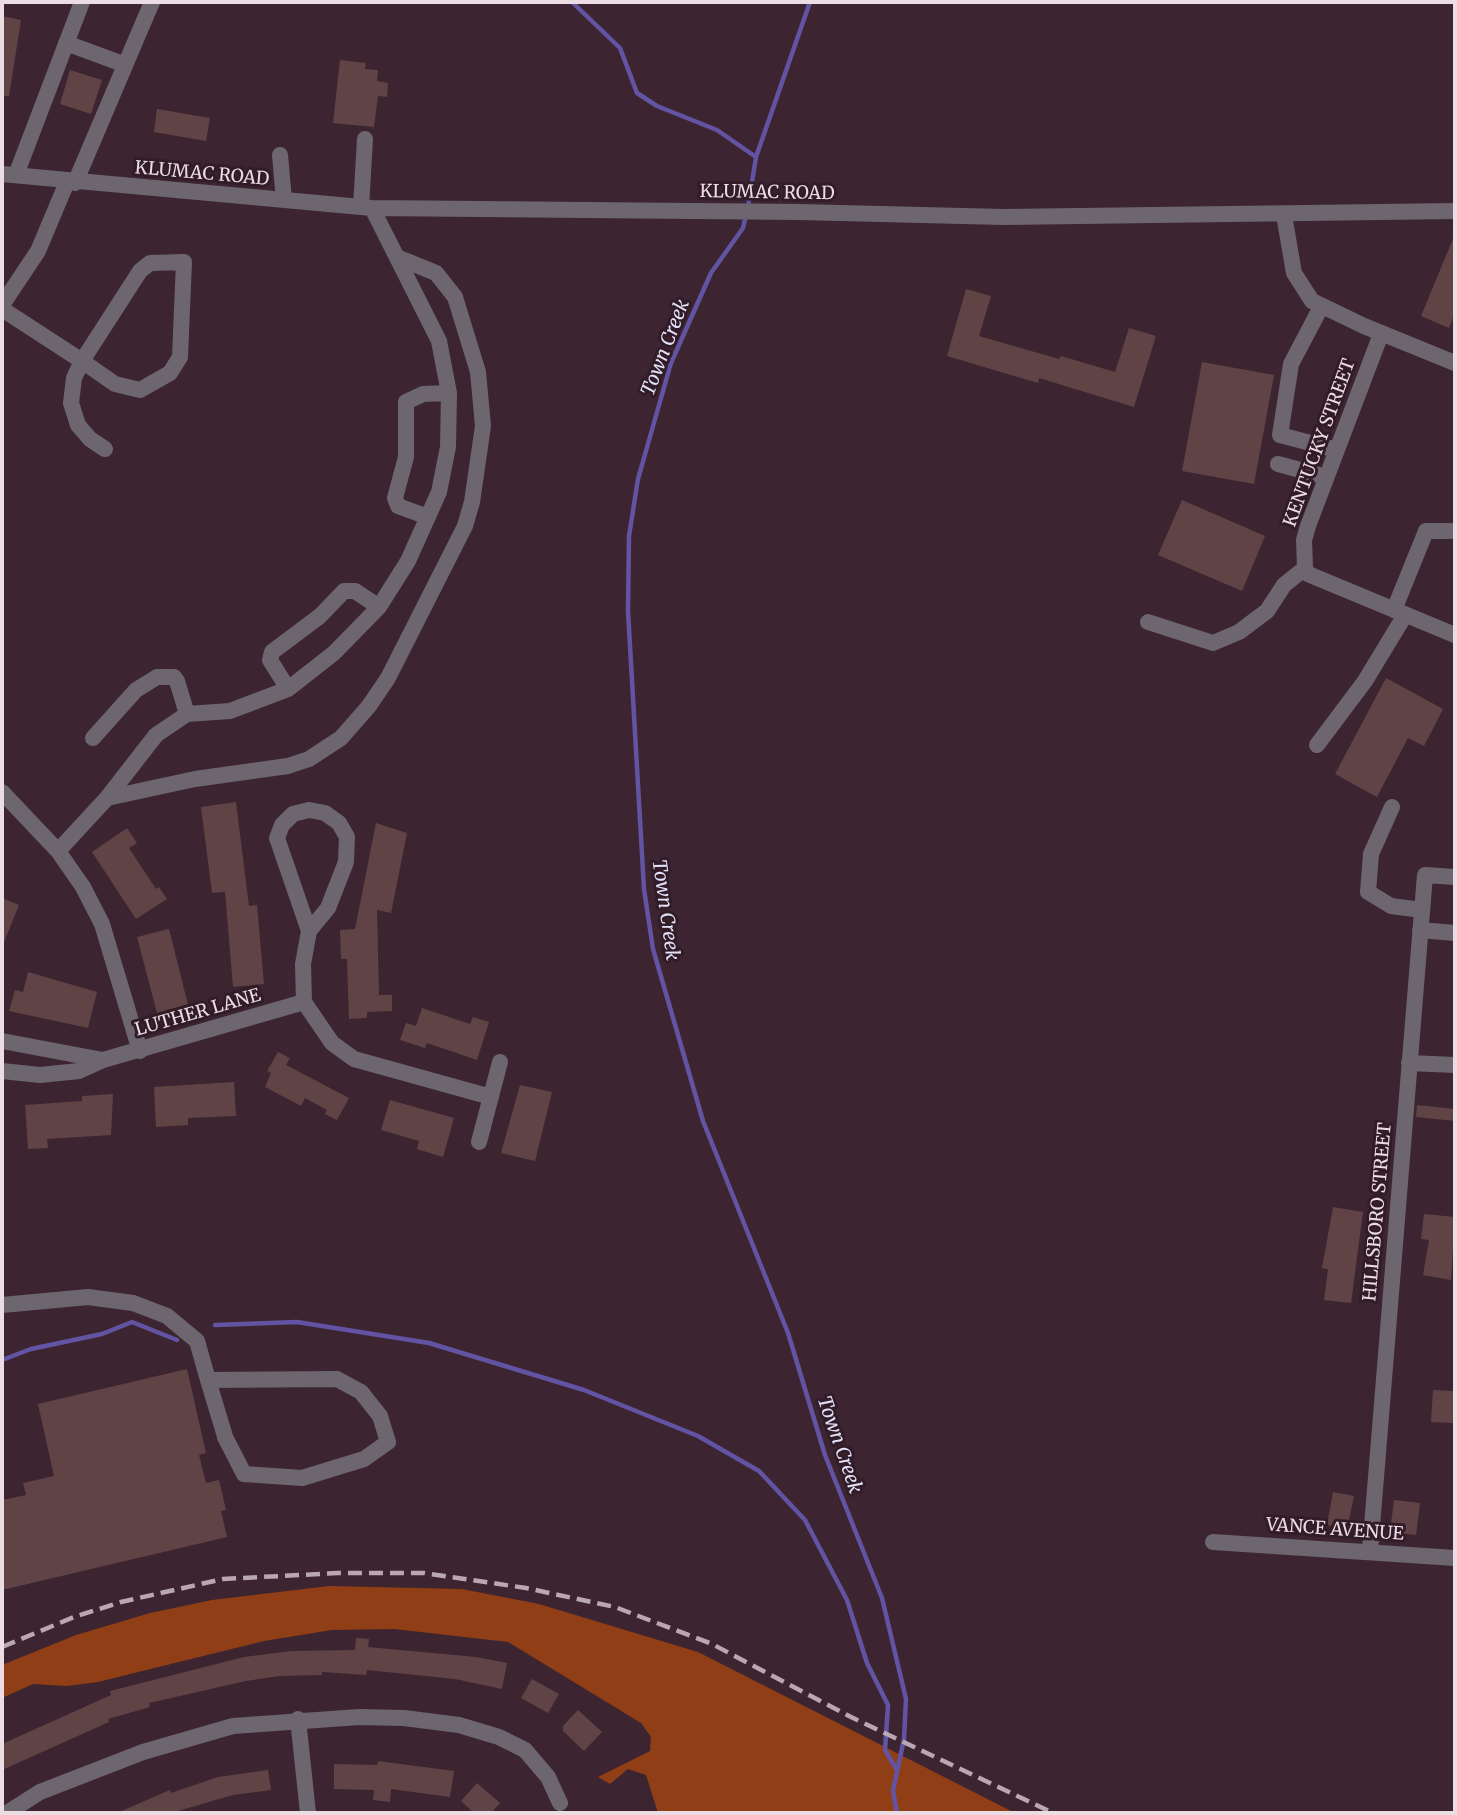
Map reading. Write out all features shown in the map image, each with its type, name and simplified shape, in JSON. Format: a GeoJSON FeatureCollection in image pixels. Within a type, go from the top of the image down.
{"type":"FeatureCollection","features":[{"type":"Feature","properties":{"kind":"street"},"geometry":{"type":"LineString","coordinates":[[9,174],[82,2]]}},
{"type":"Feature","properties":{"kind":"street"},"geometry":{"type":"LineString","coordinates":[[105,449],[89,439],[78,425],[71,403],[74,379],[82,361],[140,271],[150,263],[184,262],[180,356],[170,373],[140,390],[128,389],[82,361],[2,307],[38,251],[152,2]]}},
{"type":"Feature","properties":{"kind":"street"},"geometry":{"type":"LineString","coordinates":[[66,43],[123,64]]}},
{"type":"Feature","properties":{"kind":"street"},"geometry":{"type":"LineString","coordinates":[[58,850],[107,798],[156,736],[187,714],[230,710],[288,689],[334,653],[379,607],[408,561],[439,492],[448,447],[449,393],[439,341],[399,258],[366,207],[365,139]]}},
{"type":"Feature","properties":{"kind":"street"},"geometry":{"type":"LineString","coordinates":[[280,155],[284,200]]}},
{"type":"Feature","properties":{"kind":"street","name":"KLUMAC ROAD"},"geometry":{"type":"LineString","coordinates":[[9,174],[71,182],[366,207],[799,212],[1004,218],[1455,211]]}},
{"type":"Feature","properties":{"kind":"street"},"geometry":{"type":"LineString","coordinates":[[1284,215],[1290,260],[1297,280],[1309,298],[1321,307],[1381,334],[1455,363]]}},
{"type":"Feature","properties":{"kind":"street"},"geometry":{"type":"LineString","coordinates":[[107,798],[195,779],[288,766],[309,760],[341,738],[384,685],[465,526],[472,502],[483,426],[478,372],[455,297],[436,273],[399,258]]}},
{"type":"Feature","properties":{"kind":"street"},"geometry":{"type":"LineString","coordinates":[[1321,307],[1291,364],[1280,435],[1337,450]]}},
{"type":"Feature","properties":{"kind":"street","name":"KENTUCKY STREET"},"geometry":{"type":"LineString","coordinates":[[1306,571],[1304,540],[1381,334]]}},
{"type":"Feature","properties":{"kind":"street"},"geometry":{"type":"LineString","coordinates":[[428,517],[398,506],[395,498],[406,457],[406,402],[423,394],[449,393]]}},
{"type":"Feature","properties":{"kind":"street"},"geometry":{"type":"LineString","coordinates":[[1278,464],[1326,477]]}},
{"type":"Feature","properties":{"kind":"street"},"geometry":{"type":"LineString","coordinates":[[1317,745],[1365,681],[1399,612],[1426,531],[1451,531]]}},
{"type":"Feature","properties":{"kind":"street"},"geometry":{"type":"LineString","coordinates":[[1149,622],[1213,642],[1238,632],[1267,611],[1284,585],[1306,571],[1455,635]]}},
{"type":"Feature","properties":{"kind":"street"},"geometry":{"type":"LineString","coordinates":[[288,689],[270,660],[272,652],[320,616],[344,591],[355,591],[379,607]]}},
{"type":"Feature","properties":{"kind":"street"},"geometry":{"type":"LineString","coordinates":[[93,738],[136,690],[157,677],[174,677],[187,714]]}},
{"type":"Feature","properties":{"kind":"street"},"geometry":{"type":"LineString","coordinates":[[2,792],[58,850],[83,887],[102,925],[140,1051]]}},
{"type":"Feature","properties":{"kind":"street"},"geometry":{"type":"LineString","coordinates":[[1392,807],[1371,854],[1368,892],[1391,906],[1422,910]]}},
{"type":"Feature","properties":{"kind":"street"},"geometry":{"type":"LineString","coordinates":[[309,931],[276,838],[282,825],[293,814],[309,810],[325,813],[339,823],[347,837],[346,862],[328,908],[309,931],[303,964],[304,1002],[332,1043],[354,1059],[491,1097]]}},
{"type":"Feature","properties":{"kind":"street","name":"HILLSBORO STREET"},"geometry":{"type":"LineString","coordinates":[[1370,1551],[1425,876],[1455,877]]}},
{"type":"Feature","properties":{"kind":"street"},"geometry":{"type":"LineString","coordinates":[[1420,930],[1455,933]]}},
{"type":"Feature","properties":{"kind":"street","name":"LUTHER LANE"},"geometry":{"type":"LineString","coordinates":[[2,1071],[40,1075],[79,1071],[103,1060],[304,1002]]}},
{"type":"Feature","properties":{"kind":"street","name":"LUTHER LANE"},"geometry":{"type":"LineString","coordinates":[[2,1041],[103,1060]]}},
{"type":"Feature","properties":{"kind":"street"},"geometry":{"type":"LineString","coordinates":[[479,1142],[500,1062]]}},
{"type":"Feature","properties":{"kind":"street"},"geometry":{"type":"LineString","coordinates":[[1409,1063],[1455,1065]]}},
{"type":"Feature","properties":{"kind":"street"},"geometry":{"type":"LineString","coordinates":[[2,1305],[88,1297],[133,1303],[167,1316],[197,1341],[208,1380],[225,1437],[244,1474],[302,1478],[364,1458],[388,1442],[380,1416],[360,1392],[337,1379],[208,1380]]}},
{"type":"Feature","properties":{"kind":"street","name":"VANCE AVENUE"},"geometry":{"type":"LineString","coordinates":[[1213,1542],[1455,1558]]}},
{"type":"Feature","properties":{"kind":"street"},"geometry":{"type":"LineString","coordinates":[[7,1813],[40,1792],[143,1752],[233,1726],[298,1719],[404,1718],[459,1726],[499,1737],[525,1750],[548,1777],[560,1803]]}},
{"type":"Feature","properties":{"kind":"street"},"geometry":{"type":"LineString","coordinates":[[298,1719],[308,1813]]}},
{"type":"Feature","properties":{"kind":"shaded area"},"geometry":{"type":"Polygon","coordinates":[[[329,1586],[462,1589],[539,1604],[698,1652],[1015,1813],[658,1813],[646,1775],[628,1769],[610,1784],[598,1777],[650,1751],[651,1737],[641,1723],[508,1642],[394,1629],[332,1630],[264,1641],[98,1682],[67,1686],[33,1684],[2,1698],[2,1665],[76,1635],[150,1613],[212,1600],[329,1586]]]}},
{"type":"Feature","properties":{"kind":"building"},"geometry":{"type":"Polygon","coordinates":[[[2,16],[21,20],[9,96],[2,96],[2,16]]]}},
{"type":"Feature","properties":{"kind":"building"},"geometry":{"type":"Polygon","coordinates":[[[340,60],[366,63],[365,69],[378,70],[377,81],[388,83],[387,97],[378,96],[374,127],[333,123],[340,60]]]}},
{"type":"Feature","properties":{"kind":"building"},"geometry":{"type":"Polygon","coordinates":[[[70,70],[102,80],[91,114],[60,104],[70,70]]]}},
{"type":"Feature","properties":{"kind":"building"},"geometry":{"type":"Polygon","coordinates":[[[157,109],[210,118],[206,141],[154,132],[157,109]]]}},
{"type":"Feature","properties":{"kind":"building"},"geometry":{"type":"Polygon","coordinates":[[[1455,234],[1455,312],[1449,328],[1421,316],[1455,234]]]}},
{"type":"Feature","properties":{"kind":"building"},"geometry":{"type":"Polygon","coordinates":[[[966,289],[991,296],[979,336],[1059,359],[1061,356],[1115,372],[1129,328],[1156,336],[1134,407],[1039,378],[1038,383],[947,356],[966,289]]]}},
{"type":"Feature","properties":{"kind":"building"},"geometry":{"type":"Polygon","coordinates":[[[1202,362],[1274,375],[1254,484],[1182,471],[1202,362]]]}},
{"type":"Feature","properties":{"kind":"building"},"geometry":{"type":"Polygon","coordinates":[[[1182,500],[1265,536],[1242,591],[1158,555],[1182,500]]]}},
{"type":"Feature","properties":{"kind":"building"},"geometry":{"type":"Polygon","coordinates":[[[1386,678],[1443,709],[1424,746],[1408,738],[1377,797],[1335,774],[1386,678]]]}},
{"type":"Feature","properties":{"kind":"building"},"geometry":{"type":"Polygon","coordinates":[[[236,802],[249,906],[257,905],[264,984],[233,987],[225,892],[212,893],[201,807],[236,802]]]}},
{"type":"Feature","properties":{"kind":"building"},"geometry":{"type":"Polygon","coordinates":[[[376,823],[407,833],[391,913],[377,910],[379,995],[392,995],[392,1011],[367,1012],[367,1018],[349,1019],[347,959],[341,959],[340,930],[355,929],[376,823]]]}},
{"type":"Feature","properties":{"kind":"building"},"geometry":{"type":"Polygon","coordinates":[[[127,828],[137,843],[129,848],[156,889],[159,887],[167,899],[136,919],[92,852],[127,828]]]}},
{"type":"Feature","properties":{"kind":"building"},"geometry":{"type":"Polygon","coordinates":[[[2,898],[19,905],[2,947],[2,898]]]}},
{"type":"Feature","properties":{"kind":"building"},"geometry":{"type":"Polygon","coordinates":[[[169,929],[188,1005],[157,1013],[137,937],[169,929]]]}},
{"type":"Feature","properties":{"kind":"building"},"geometry":{"type":"Polygon","coordinates":[[[28,972],[97,992],[88,1028],[9,1011],[15,990],[23,992],[28,972]]]}},
{"type":"Feature","properties":{"kind":"building"},"geometry":{"type":"Polygon","coordinates":[[[422,1008],[470,1024],[473,1017],[489,1022],[477,1060],[427,1043],[425,1048],[400,1040],[406,1023],[416,1026],[422,1008]]]}},
{"type":"Feature","properties":{"kind":"building"},"geometry":{"type":"Polygon","coordinates":[[[278,1052],[290,1058],[286,1065],[349,1098],[337,1120],[325,1114],[327,1110],[305,1098],[301,1106],[265,1087],[271,1073],[267,1071],[278,1052]]]}},
{"type":"Feature","properties":{"kind":"building"},"geometry":{"type":"Polygon","coordinates":[[[234,1082],[236,1116],[188,1118],[188,1125],[156,1127],[154,1087],[234,1082]]]}},
{"type":"Feature","properties":{"kind":"building"},"geometry":{"type":"Polygon","coordinates":[[[520,1085],[552,1092],[535,1161],[501,1153],[520,1085]]]}},
{"type":"Feature","properties":{"kind":"building"},"geometry":{"type":"Polygon","coordinates":[[[113,1094],[111,1135],[47,1139],[48,1148],[28,1149],[25,1105],[82,1101],[82,1096],[113,1094]]]}},
{"type":"Feature","properties":{"kind":"building"},"geometry":{"type":"Polygon","coordinates":[[[390,1100],[454,1118],[443,1157],[417,1149],[419,1141],[381,1130],[390,1100]]]}},
{"type":"Feature","properties":{"kind":"building"},"geometry":{"type":"Polygon","coordinates":[[[1417,1105],[1455,1109],[1455,1121],[1416,1117],[1417,1105]]]}},
{"type":"Feature","properties":{"kind":"building"},"geometry":{"type":"Polygon","coordinates":[[[1333,1207],[1363,1212],[1351,1303],[1324,1300],[1328,1269],[1322,1268],[1333,1207]]]}},
{"type":"Feature","properties":{"kind":"building"},"geometry":{"type":"Polygon","coordinates":[[[1424,1214],[1455,1217],[1451,1280],[1423,1275],[1429,1240],[1421,1239],[1424,1214]]]}},
{"type":"Feature","properties":{"kind":"building"},"geometry":{"type":"Polygon","coordinates":[[[187,1369],[206,1453],[199,1455],[206,1483],[219,1480],[226,1510],[221,1511],[227,1537],[2,1590],[2,1500],[26,1495],[23,1483],[54,1476],[38,1404],[187,1369]]]}},
{"type":"Feature","properties":{"kind":"building"},"geometry":{"type":"Polygon","coordinates":[[[1433,1390],[1455,1391],[1453,1423],[1431,1422],[1433,1390]]]}},
{"type":"Feature","properties":{"kind":"building"},"geometry":{"type":"Polygon","coordinates":[[[1333,1492],[1354,1496],[1347,1529],[1327,1525],[1333,1492]]]}},
{"type":"Feature","properties":{"kind":"building"},"geometry":{"type":"Polygon","coordinates":[[[1394,1500],[1420,1503],[1416,1535],[1390,1532],[1394,1500]]]}},
{"type":"Feature","properties":{"kind":"building"},"geometry":{"type":"Polygon","coordinates":[[[356,1638],[369,1639],[368,1647],[476,1657],[507,1663],[502,1689],[455,1679],[367,1670],[366,1675],[322,1672],[322,1675],[279,1676],[246,1681],[149,1703],[150,1707],[108,1719],[109,1722],[2,1770],[2,1744],[111,1695],[110,1691],[244,1657],[291,1651],[355,1650],[356,1638]]]}},
{"type":"Feature","properties":{"kind":"building"},"geometry":{"type":"Polygon","coordinates":[[[532,1679],[559,1694],[548,1713],[521,1698],[532,1679]]]}},
{"type":"Feature","properties":{"kind":"building"},"geometry":{"type":"Polygon","coordinates":[[[578,1710],[602,1732],[584,1751],[563,1731],[563,1726],[578,1710]]]}},
{"type":"Feature","properties":{"kind":"building"},"geometry":{"type":"Polygon","coordinates":[[[378,1761],[454,1771],[450,1797],[391,1789],[390,1802],[373,1800],[374,1790],[334,1789],[334,1764],[377,1765],[378,1761]]]}},
{"type":"Feature","properties":{"kind":"building"},"geometry":{"type":"Polygon","coordinates":[[[268,1770],[271,1790],[233,1795],[171,1813],[117,1813],[170,1790],[171,1793],[218,1777],[268,1770]]]}},
{"type":"Feature","properties":{"kind":"building"},"geometry":{"type":"Polygon","coordinates":[[[477,1783],[500,1803],[491,1813],[474,1813],[461,1801],[477,1783]]]}},
{"type":"Feature","properties":{"kind":"waterway"},"geometry":{"type":"LineString","coordinates":[[572,2],[620,48],[637,93],[657,106],[717,130],[756,157]]}},
{"type":"Feature","properties":{"kind":"waterway","name":"Town Creek"},"geometry":{"type":"LineString","coordinates":[[748,207],[756,157],[810,2]]}},
{"type":"Feature","properties":{"kind":"waterway","name":"Town Creek"},"geometry":{"type":"LineString","coordinates":[[746,215],[743,228],[711,273],[671,363],[638,479],[629,536],[628,611],[644,889],[653,949],[703,1121],[788,1333],[825,1455],[882,1598],[906,1699],[904,1739],[893,1791],[897,1813]]}},
{"type":"Feature","properties":{"kind":"waterway"},"geometry":{"type":"LineString","coordinates":[[2,1360],[31,1349],[102,1334],[132,1322],[177,1340]]}},
{"type":"Feature","properties":{"kind":"waterway"},"geometry":{"type":"LineString","coordinates":[[215,1325],[297,1322],[429,1343],[584,1390],[698,1436],[759,1471],[805,1520],[847,1600],[867,1663],[888,1705],[885,1750],[897,1770]]}},
{"type":"Feature","properties":{"kind":"railway"},"geometry":{"type":"LineString","coordinates":[[2,1647],[74,1617],[121,1602],[223,1579],[338,1573],[424,1573],[526,1588],[615,1607],[712,1644],[851,1717],[1053,1813]]}}]}
